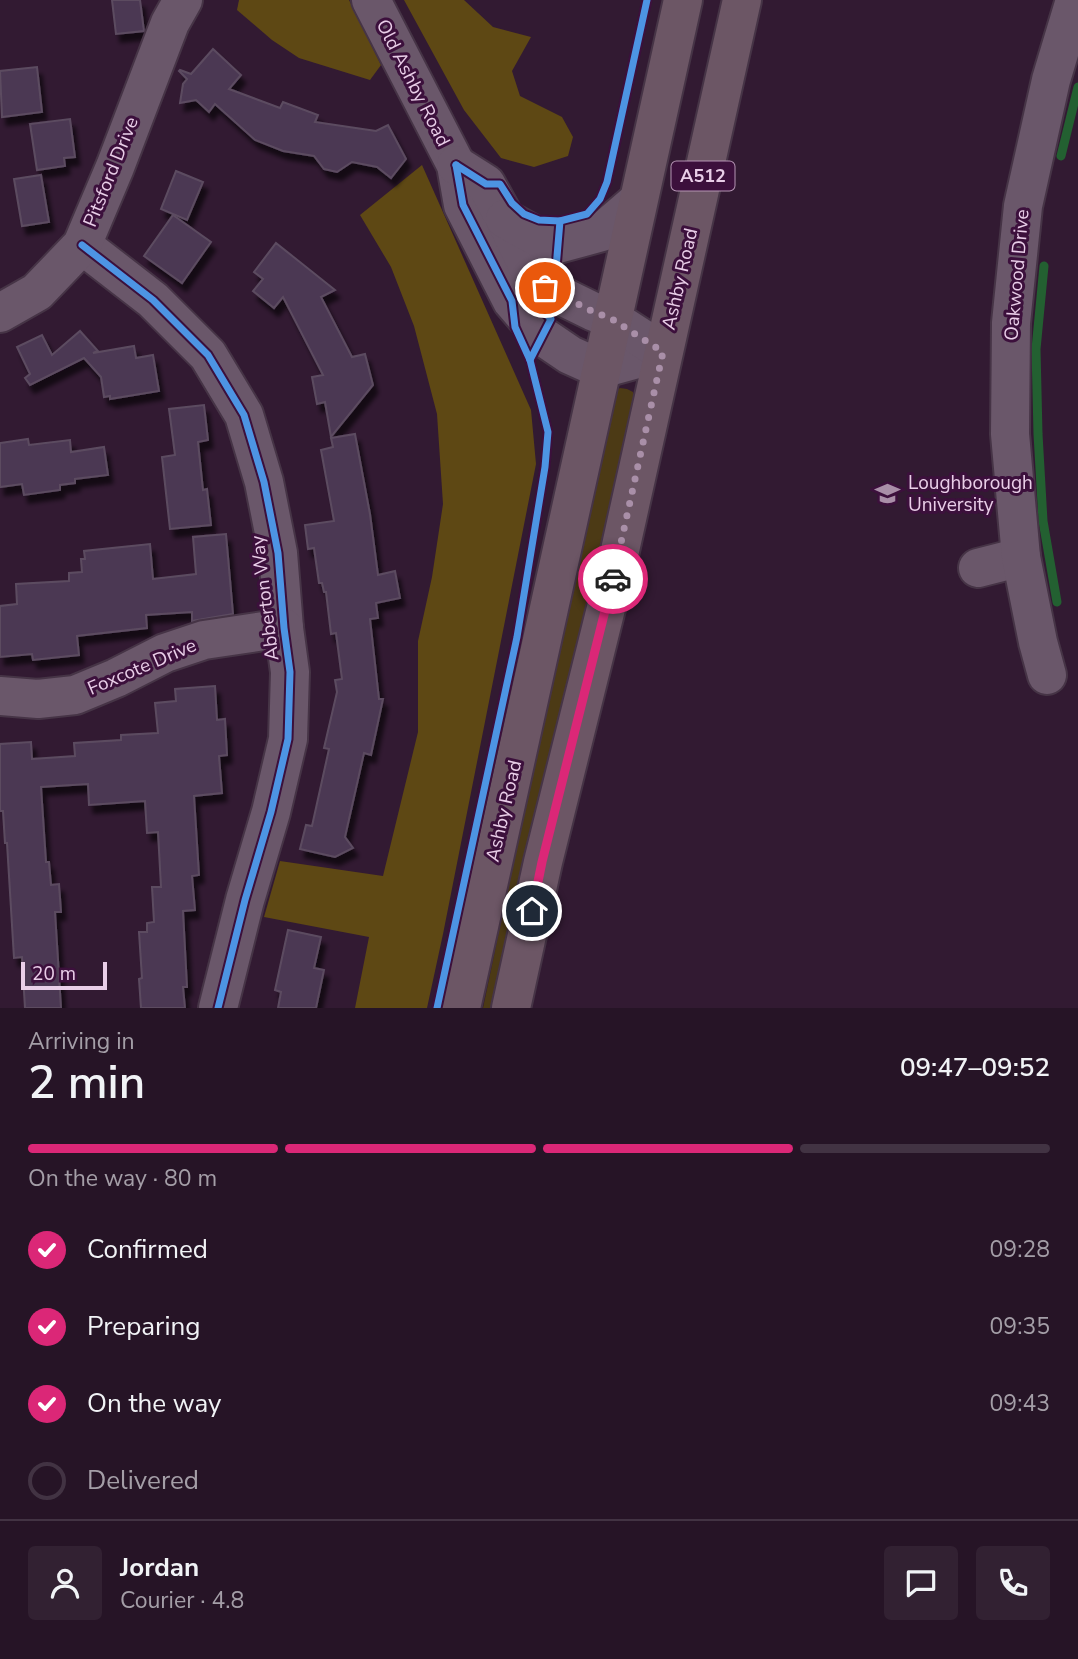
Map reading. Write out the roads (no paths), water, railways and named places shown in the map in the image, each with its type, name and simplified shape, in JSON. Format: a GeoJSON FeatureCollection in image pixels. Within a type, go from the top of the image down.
{"type":"FeatureCollection","features":[{"type":"Feature","properties":{"kind":"main road","name":"Ashby Road"},"geometry":{"type":"LineString","coordinates":[[461,1008],[683,0]]}},
{"type":"Feature","properties":{"kind":"main road","name":"Ashby Road"},"geometry":{"type":"LineString","coordinates":[[511,1008],[542,862],[617,564],[742,0]]}},
{"type":"Feature","properties":{"kind":"street","name":"Pitsford Drive"},"geometry":{"type":"LineString","coordinates":[[0,313],[37,292],[82,245],[170,23],[183,0]]}},
{"type":"Feature","properties":{"kind":"street","name":"Old Ashby Road"},"geometry":{"type":"LineString","coordinates":[[371,0],[456,165],[463,205],[512,301],[542,336],[570,355],[601,369]]}},
{"type":"Feature","properties":{"kind":"street","name":"Oakwood Drive"},"geometry":{"type":"LineString","coordinates":[[1046,675],[1021,557],[1010,434],[1012,310],[1023,206],[1051,80],[1075,0]]}},
{"type":"Feature","properties":{"kind":"street","name":"Old Ashby Road"},"geometry":{"type":"LineString","coordinates":[[456,165],[486,184],[532,275],[545,288],[612,319],[663,352]]}},
{"type":"Feature","properties":{"kind":"street"},"geometry":{"type":"LineString","coordinates":[[505,219],[541,239],[558,244],[601,232],[638,201]]}},
{"type":"Feature","properties":{"kind":"street","name":"Abberton Way"},"geometry":{"type":"LineString","coordinates":[[82,245],[153,300],[208,355],[244,415],[264,482],[278,553],[290,672],[288,739],[218,1008]]}},
{"type":"Feature","properties":{"kind":"street"},"geometry":{"type":"LineString","coordinates":[[601,369],[663,352]]}},
{"type":"Feature","properties":{"kind":"street"},"geometry":{"type":"LineString","coordinates":[[978,568],[1021,557]]}},
{"type":"Feature","properties":{"kind":"street","name":"Foxcote Drive"},"geometry":{"type":"LineString","coordinates":[[0,696],[38,699],[75,695],[165,653],[204,640],[284,628]]}},
{"type":"Feature","properties":{"kind":"waterway"},"geometry":{"type":"LineString","coordinates":[[1061,156],[1078,87]]}},
{"type":"Feature","properties":{"kind":"waterway"},"geometry":{"type":"LineString","coordinates":[[1044,266],[1036,349],[1038,434],[1043,521],[1057,602]]}},
{"type":"Feature","properties":{"kind":"place","name":"Loughborough University"},"geometry":{"type":"Point","coordinates":[888,494]}}]}
